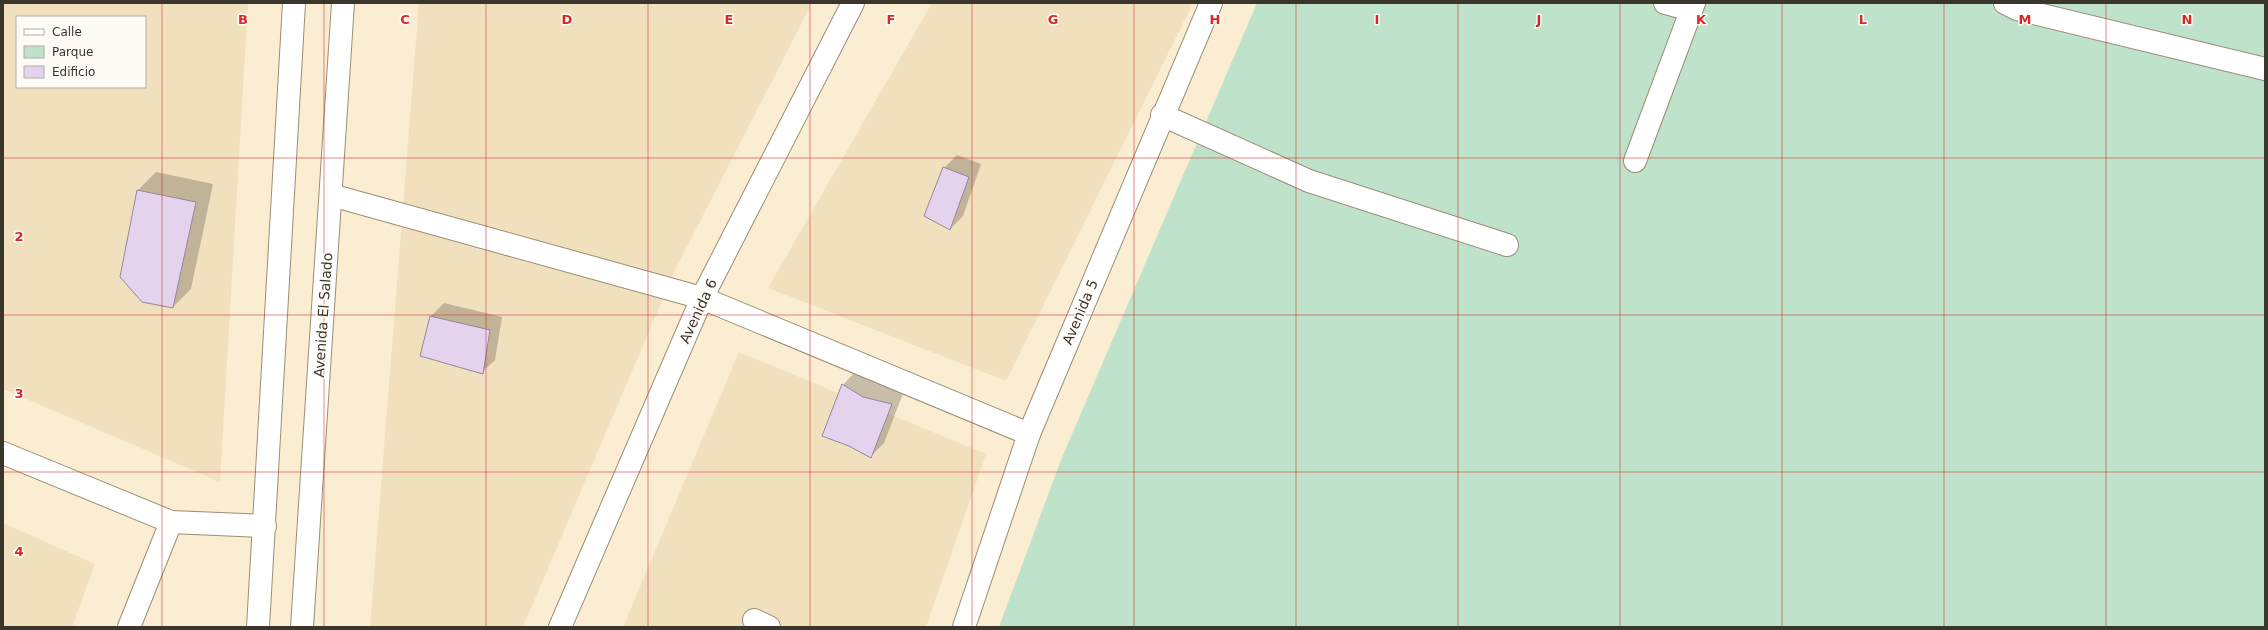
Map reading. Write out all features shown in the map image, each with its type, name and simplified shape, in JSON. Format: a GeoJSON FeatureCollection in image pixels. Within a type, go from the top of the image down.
{"type":"FeatureCollection","features":[{"type":"Feature","properties":{"kind":"street"},"geometry":{"type":"LineString","coordinates":[[258,627],[294,3]]}},
{"type":"Feature","properties":{"kind":"street","name":"Avenida El Salado"},"geometry":{"type":"LineString","coordinates":[[302,627],[343,3]]}},
{"type":"Feature","properties":{"kind":"street","name":"Avenida 6"},"geometry":{"type":"LineString","coordinates":[[560,627],[702,298],[853,3]]}},
{"type":"Feature","properties":{"kind":"street","name":"Avenida 5"},"geometry":{"type":"LineString","coordinates":[[964,627],[1029,434],[1162,115],[1211,3]]}},
{"type":"Feature","properties":{"kind":"street"},"geometry":{"type":"LineString","coordinates":[[1635,161],[1692,7],[1665,3]]}},
{"type":"Feature","properties":{"kind":"street"},"geometry":{"type":"LineString","coordinates":[[2005,3],[2017,9],[2265,69]]}},
{"type":"Feature","properties":{"kind":"street"},"geometry":{"type":"LineString","coordinates":[[1162,115],[1310,181],[1507,244]]}},
{"type":"Feature","properties":{"kind":"street"},"geometry":{"type":"LineString","coordinates":[[331,195],[702,298],[1029,434]]}},
{"type":"Feature","properties":{"kind":"street"},"geometry":{"type":"LineString","coordinates":[[3,453],[171,522],[265,526]]}},
{"type":"Feature","properties":{"kind":"street"},"geometry":{"type":"LineString","coordinates":[[129,627],[171,522]]}},
{"type":"Feature","properties":{"kind":"shaded area"},"geometry":{"type":"Polygon","coordinates":[[[3,3],[248,3],[220,482],[3,389],[3,3]]]}},
{"type":"Feature","properties":{"kind":"shaded area"},"geometry":{"type":"Polygon","coordinates":[[[419,3],[812,3],[676,268],[523,627],[370,627],[419,3]]]}},
{"type":"Feature","properties":{"kind":"shaded area"},"geometry":{"type":"Polygon","coordinates":[[[932,3],[1193,3],[1006,381],[768,288],[932,3]]]}},
{"type":"Feature","properties":{"kind":"shaded area"},"geometry":{"type":"Polygon","coordinates":[[[739,352],[986,454],[926,627],[623,627],[739,352]]]}},
{"type":"Feature","properties":{"kind":"shaded area"},"geometry":{"type":"Polygon","coordinates":[[[3,523],[95,564],[72,627],[3,627],[3,523]]]}},
{"type":"Feature","properties":{"kind":"green space"},"geometry":{"type":"Polygon","coordinates":[[[1257,3],[2265,3],[2265,627],[999,627],[1061,460],[1257,3]]]}},
{"type":"Feature","properties":{"kind":"building"},"geometry":{"type":"Polygon","coordinates":[[[943,167],[969,177],[950,230],[924,216],[943,167]]]}},
{"type":"Feature","properties":{"kind":"building"},"geometry":{"type":"Polygon","coordinates":[[[137,190],[196,202],[173,308],[142,302],[120,277],[137,190]]]}},
{"type":"Feature","properties":{"kind":"building"},"geometry":{"type":"Polygon","coordinates":[[[430,316],[490,330],[483,374],[420,356],[430,316]]]}},
{"type":"Feature","properties":{"kind":"building"},"geometry":{"type":"Polygon","coordinates":[[[842,384],[863,397],[892,404],[871,458],[849,446],[822,436],[842,384]]]}}]}
